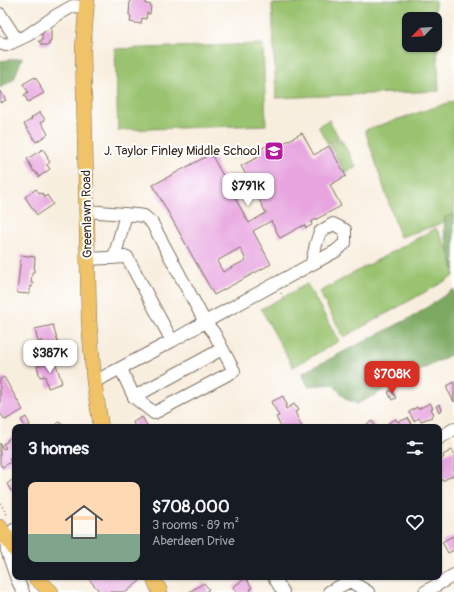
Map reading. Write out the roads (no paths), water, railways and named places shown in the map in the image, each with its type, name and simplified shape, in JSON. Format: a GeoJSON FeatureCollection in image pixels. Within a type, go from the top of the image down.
{"type":"FeatureCollection","features":[{"type":"Feature","properties":{"kind":"main road","name":"Greenlawn Road"},"geometry":{"type":"LineString","coordinates":[[86,3],[83,49],[88,260],[91,344],[94,382],[101,424]]}},
{"type":"Feature","properties":{"kind":"main road"},"geometry":{"type":"LineString","coordinates":[[7,528],[12,542]]}},
{"type":"Feature","properties":{"kind":"main road"},"geometry":{"type":"LineString","coordinates":[[38,580],[51,592]]}},
{"type":"Feature","properties":{"kind":"main road"},"geometry":{"type":"LineString","coordinates":[[154,580],[160,592]]}},
{"type":"Feature","properties":{"kind":"street"},"geometry":{"type":"LineString","coordinates":[[0,43],[6,45],[28,35],[57,14],[73,6],[86,3]]}},
{"type":"Feature","properties":{"kind":"street"},"geometry":{"type":"LineString","coordinates":[[0,14],[4,32],[17,40]]}},
{"type":"Feature","properties":{"kind":"street"},"geometry":{"type":"LineString","coordinates":[[87,210],[144,216],[152,223],[205,322],[214,333],[234,371],[154,413],[134,397],[121,369]]}},
{"type":"Feature","properties":{"kind":"street"},"geometry":{"type":"LineString","coordinates":[[114,258],[126,214]]}},
{"type":"Feature","properties":{"kind":"street"},"geometry":{"type":"LineString","coordinates":[[88,260],[127,258],[172,342]]}},
{"type":"Feature","properties":{"kind":"street"},"geometry":{"type":"LineString","coordinates":[[94,382],[172,342],[205,322],[312,263]]}},
{"type":"Feature","properties":{"kind":"street"},"geometry":{"type":"LineString","coordinates":[[134,397],[222,348]]}},
{"type":"Feature","properties":{"kind":"street"},"geometry":{"type":"LineString","coordinates":[[442,436],[454,429]]}},
{"type":"Feature","properties":{"kind":"street"},"geometry":{"type":"LineString","coordinates":[[7,528],[7,550],[12,565]]}},
{"type":"Feature","properties":{"kind":"street"},"geometry":{"type":"LineString","coordinates":[[425,592],[454,576]]}},
{"type":"Feature","properties":{"kind":"street"},"geometry":{"type":"LineString","coordinates":[[17,580],[23,592]]}},
{"type":"Feature","properties":{"kind":"street"},"geometry":{"type":"LineString","coordinates":[[276,580],[283,592]]}},
{"type":"Feature","properties":{"kind":"street"},"geometry":{"type":"LineString","coordinates":[[329,592],[350,581],[368,592]]}},
{"type":"Feature","properties":{"kind":"place","name":"J. Taylor Finley Middle School"},"geometry":{"type":"Point","coordinates":[274,151]}}]}
